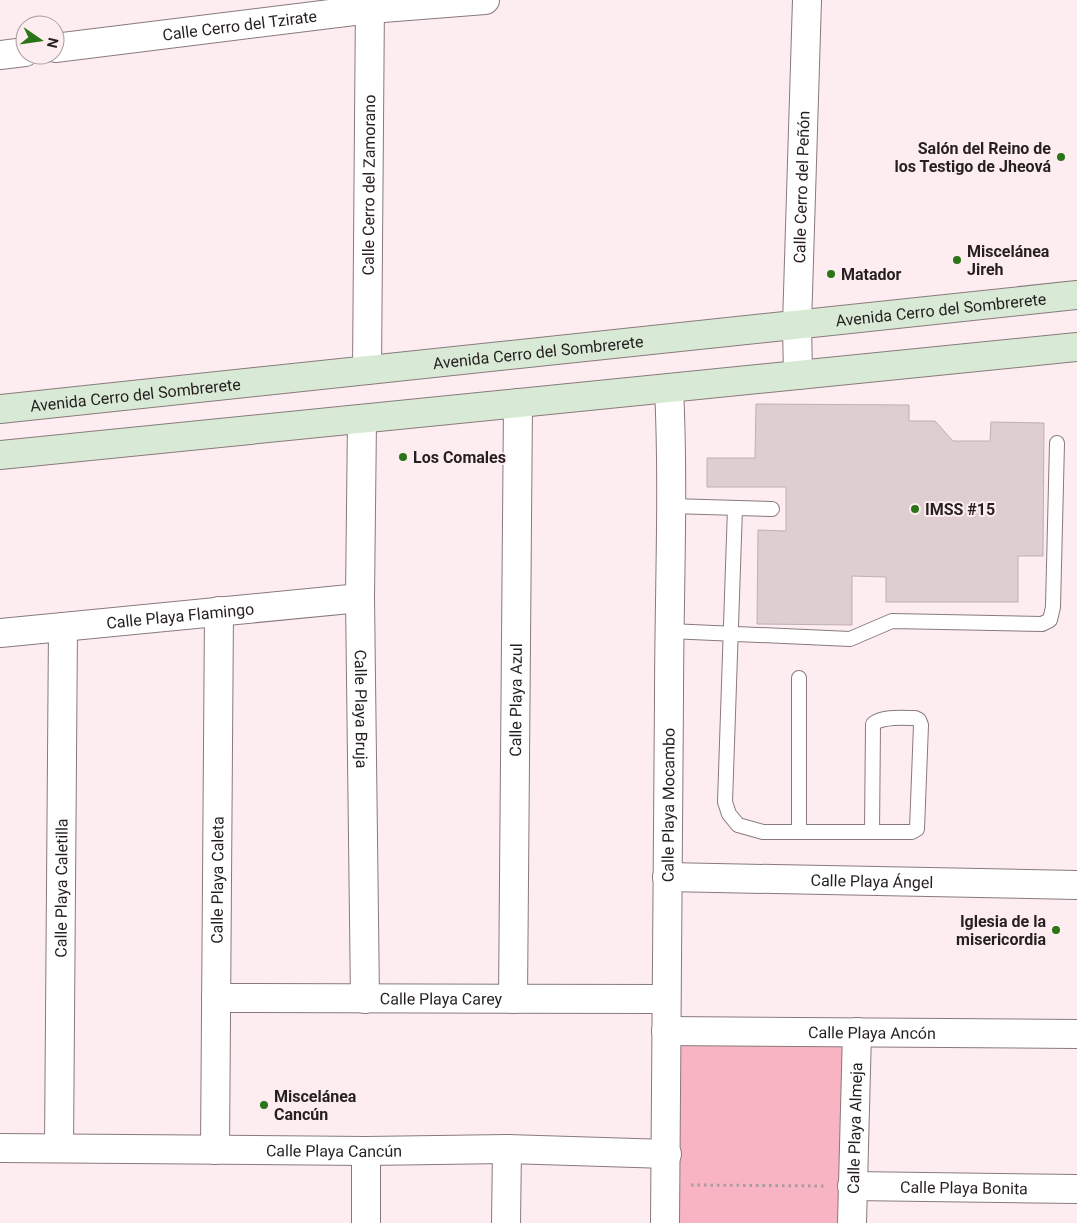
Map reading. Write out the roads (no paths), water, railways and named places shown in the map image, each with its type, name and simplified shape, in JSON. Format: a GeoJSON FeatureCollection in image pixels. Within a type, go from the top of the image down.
{"type":"FeatureCollection","features":[{"type":"Feature","properties":{"kind":"main road","name":"Avenida Cerro del Sombrerete"},"geometry":{"type":"LineString","coordinates":[[0,409],[1077,295]]}},
{"type":"Feature","properties":{"kind":"main road"},"geometry":{"type":"LineString","coordinates":[[0,454],[1077,347]]}},
{"type":"Feature","properties":{"kind":"street","name":"Calle Cerro del Tzirate"},"geometry":{"type":"LineString","coordinates":[[65,47],[370,4],[484,0]]}},
{"type":"Feature","properties":{"kind":"street","name":"Calle Cerro del Peñón"},"geometry":{"type":"LineString","coordinates":[[798,375],[797,325],[807,0]]}},
{"type":"Feature","properties":{"kind":"street","name":"Calle Cerro del Zamorano"},"geometry":{"type":"LineString","coordinates":[[367,370],[370,4]]}},
{"type":"Feature","properties":{"kind":"street"},"geometry":{"type":"LineString","coordinates":[[0,55],[15,53]]}},
{"type":"Feature","properties":{"kind":"street","name":"Calle Playa Mocambo"},"geometry":{"type":"LineString","coordinates":[[665,1223],[671,506],[669,388]]}},
{"type":"Feature","properties":{"kind":"street","name":"Calle Playa Azul"},"geometry":{"type":"LineString","coordinates":[[513,999],[518,403]]}},
{"type":"Feature","properties":{"kind":"street","name":"Calle Playa Bruja"},"geometry":{"type":"LineString","coordinates":[[362,418],[360,598],[365,998]]}},
{"type":"Feature","properties":{"kind":"street","name":"Calle Playa Flamingo"},"geometry":{"type":"LineString","coordinates":[[0,633],[360,598]]}},
{"type":"Feature","properties":{"kind":"street","name":"Calle Playa Caleta"},"geometry":{"type":"LineString","coordinates":[[214,1150],[219,611]]}},
{"type":"Feature","properties":{"kind":"street","name":"Calle Playa Caletilla"},"geometry":{"type":"LineString","coordinates":[[59,1148],[64,627]]}},
{"type":"Feature","properties":{"kind":"street","name":"Calle Playa Ángel"},"geometry":{"type":"LineString","coordinates":[[668,877],[1077,885]]}},
{"type":"Feature","properties":{"kind":"street","name":"Calle Playa Carey"},"geometry":{"type":"LineString","coordinates":[[216,998],[666,999]]}},
{"type":"Feature","properties":{"kind":"street","name":"Calle Playa Ancón"},"geometry":{"type":"LineString","coordinates":[[666,1031],[1077,1034]]}},
{"type":"Feature","properties":{"kind":"street","name":"Calle Playa Almeja"},"geometry":{"type":"LineString","coordinates":[[852,1223],[857,1032]]}},
{"type":"Feature","properties":{"kind":"street","name":"Calle Playa Cancún"},"geometry":{"type":"LineString","coordinates":[[0,1148],[366,1151],[507,1149],[667,1154]]}},
{"type":"Feature","properties":{"kind":"street"},"geometry":{"type":"LineString","coordinates":[[506,1223],[507,1149]]}},
{"type":"Feature","properties":{"kind":"street"},"geometry":{"type":"LineString","coordinates":[[366,1151],[366,1223]]}},
{"type":"Feature","properties":{"kind":"street","name":"Calle Playa Bonita"},"geometry":{"type":"LineString","coordinates":[[852,1186],[1077,1189]]}},
{"type":"Feature","properties":{"kind":"lane"},"geometry":{"type":"LineString","coordinates":[[669,631],[850,639],[892,621],[1042,624],[1050,620],[1053,607],[1057,443]]}},
{"type":"Feature","properties":{"kind":"lane"},"geometry":{"type":"LineString","coordinates":[[671,506],[772,509]]}},
{"type":"Feature","properties":{"kind":"lane"},"geometry":{"type":"LineString","coordinates":[[734,508],[732,634],[725,802],[728,814],[738,825],[763,832],[799,832],[872,832],[912,832],[917,829],[921,725],[919,720],[915,718],[885,719],[873,724],[872,832]]}},
{"type":"Feature","properties":{"kind":"lane"},"geometry":{"type":"LineString","coordinates":[[799,678],[799,832]]}},
{"type":"Feature","properties":{"kind":"place","name":"Salón del Reino de los Testigo de Jheová"},"geometry":{"type":"Point","coordinates":[1061,157]}},
{"type":"Feature","properties":{"kind":"place","name":"Miscelánea Jireh"},"geometry":{"type":"Point","coordinates":[957,260]}},
{"type":"Feature","properties":{"kind":"place","name":"Matador"},"geometry":{"type":"Point","coordinates":[831,274]}},
{"type":"Feature","properties":{"kind":"place","name":"Los Comales"},"geometry":{"type":"Point","coordinates":[403,457]}},
{"type":"Feature","properties":{"kind":"place","name":"IMSS #15"},"geometry":{"type":"Point","coordinates":[915,509]}},
{"type":"Feature","properties":{"kind":"place","name":"Iglesia de la misericordia"},"geometry":{"type":"Point","coordinates":[1056,930]}},
{"type":"Feature","properties":{"kind":"place","name":"Miscelánea Cancún"},"geometry":{"type":"Point","coordinates":[264,1105]}}]}
